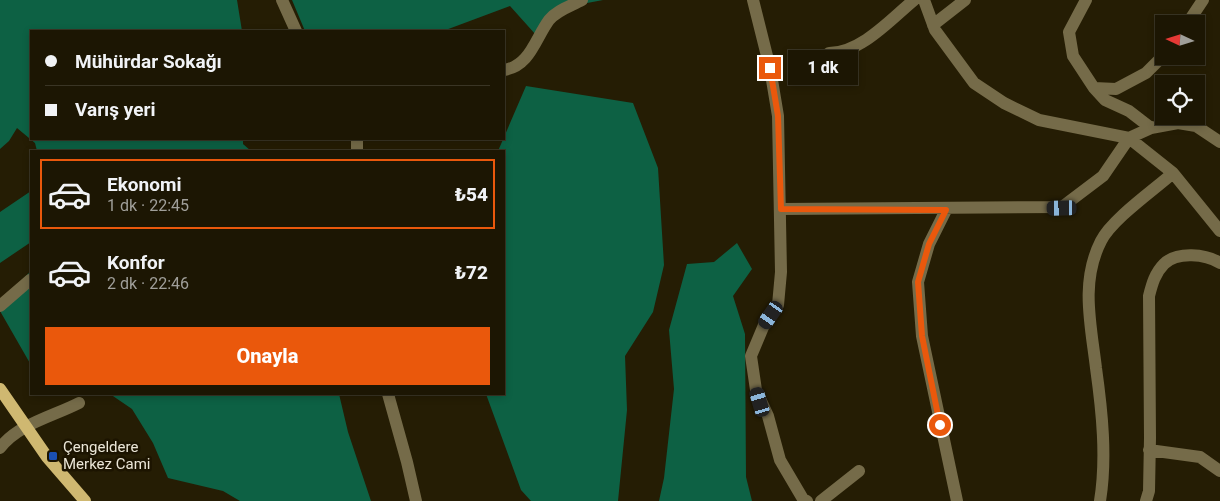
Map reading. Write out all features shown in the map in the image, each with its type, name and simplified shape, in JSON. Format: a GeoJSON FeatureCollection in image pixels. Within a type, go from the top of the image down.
{"type":"FeatureCollection","features":[{"type":"Feature","properties":{"kind":"main road"},"geometry":{"type":"LineString","coordinates":[[0,389],[47,457],[85,501]]}},
{"type":"Feature","properties":{"kind":"street"},"geometry":{"type":"LineString","coordinates":[[282,0],[296,30]]}},
{"type":"Feature","properties":{"kind":"street"},"geometry":{"type":"LineString","coordinates":[[505,70],[520,64],[557,12],[582,0]]}},
{"type":"Feature","properties":{"kind":"street"},"geometry":{"type":"LineString","coordinates":[[753,0],[770,68],[778,116],[782,272],[778,305],[764,325],[751,356],[756,390],[768,416],[780,460],[803,499],[807,501]]}},
{"type":"Feature","properties":{"kind":"street"},"geometry":{"type":"LineString","coordinates":[[830,53],[842,53],[864,41],[914,0]]}},
{"type":"Feature","properties":{"kind":"street"},"geometry":{"type":"LineString","coordinates":[[924,0],[933,25],[974,83],[1004,103],[1038,120],[1129,138],[1173,173],[1220,231]]}},
{"type":"Feature","properties":{"kind":"street"},"geometry":{"type":"LineString","coordinates":[[933,25],[965,0]]}},
{"type":"Feature","properties":{"kind":"street"},"geometry":{"type":"LineString","coordinates":[[1086,0],[1069,32],[1073,56],[1094,88],[1105,100],[1129,111],[1151,128]]}},
{"type":"Feature","properties":{"kind":"street"},"geometry":{"type":"LineString","coordinates":[[1193,15],[1203,0]]}},
{"type":"Feature","properties":{"kind":"street"},"geometry":{"type":"LineString","coordinates":[[1094,88],[1116,89],[1146,73],[1155,64]]}},
{"type":"Feature","properties":{"kind":"street"},"geometry":{"type":"LineString","coordinates":[[781,209],[946,210],[1062,208],[1103,176],[1129,138],[1151,128],[1178,124],[1196,126],[1220,141]]}},
{"type":"Feature","properties":{"kind":"street"},"geometry":{"type":"LineString","coordinates":[[1100,501],[1103,438],[1096,368],[1088,315],[1091,267],[1102,239],[1118,221],[1173,173]]}},
{"type":"Feature","properties":{"kind":"street"},"geometry":{"type":"LineString","coordinates":[[946,210],[929,244],[918,282],[922,336],[957,501]]}},
{"type":"Feature","properties":{"kind":"street"},"geometry":{"type":"LineString","coordinates":[[1146,501],[1149,491],[1149,296],[1153,280],[1165,263],[1180,257],[1198,255],[1220,263]]}},
{"type":"Feature","properties":{"kind":"street"},"geometry":{"type":"LineString","coordinates":[[0,306],[30,280]]}},
{"type":"Feature","properties":{"kind":"street"},"geometry":{"type":"LineString","coordinates":[[388,395],[416,501]]}},
{"type":"Feature","properties":{"kind":"street"},"geometry":{"type":"LineString","coordinates":[[0,448],[6,441],[26,427],[80,403]]}},
{"type":"Feature","properties":{"kind":"street"},"geometry":{"type":"LineString","coordinates":[[1149,450],[1200,457],[1220,471]]}},
{"type":"Feature","properties":{"kind":"street"},"geometry":{"type":"LineString","coordinates":[[821,501],[859,471]]}},
{"type":"Feature","properties":{"kind":"green space"},"geometry":{"type":"Polygon","coordinates":[[[0,0],[237,0],[242,30],[30,30],[30,139],[17,128],[9,141],[0,149],[0,0]]]}},
{"type":"Feature","properties":{"kind":"green space"},"geometry":{"type":"Polygon","coordinates":[[[292,0],[603,0],[561,8],[536,35],[510,6],[446,30],[305,30],[292,0]]]}},
{"type":"Feature","properties":{"kind":"green space"},"geometry":{"type":"Polygon","coordinates":[[[526,86],[633,103],[658,168],[664,265],[653,312],[625,356],[627,410],[618,501],[531,501],[521,490],[486,395],[505,395],[505,150],[498,150],[503,140],[505,140],[505,135],[526,86]]]}},
{"type":"Feature","properties":{"kind":"green space"},"geometry":{"type":"Polygon","coordinates":[[[31,140],[243,140],[243,144],[250,150],[37,150],[35,143],[31,140]]]}},
{"type":"Feature","properties":{"kind":"green space"},"geometry":{"type":"Polygon","coordinates":[[[30,192],[30,243],[0,263],[0,212],[30,192]]]}},
{"type":"Feature","properties":{"kind":"green space"},"geometry":{"type":"Polygon","coordinates":[[[737,243],[752,269],[733,296],[745,334],[746,477],[752,501],[659,501],[664,478],[674,389],[669,330],[687,264],[714,262],[737,243]]]}},
{"type":"Feature","properties":{"kind":"green space"},"geometry":{"type":"Polygon","coordinates":[[[30,272],[30,363],[0,311],[0,301],[30,272]]]}},
{"type":"Feature","properties":{"kind":"green space"},"geometry":{"type":"Polygon","coordinates":[[[111,395],[339,395],[348,432],[371,501],[240,501],[223,491],[168,478],[153,443],[132,409],[111,395]]]}},
{"type":"Feature","properties":{"kind":"place","name":"Çengeldere Merkez Cami"},"geometry":{"type":"Point","coordinates":[53,456]}},
{"type":"Feature","properties":{"kind":"route"},"geometry":{"type":"LineString","coordinates":[[770,68],[778,116],[781,209],[946,210],[929,244],[918,282],[922,336],[940,425]]}}]}
